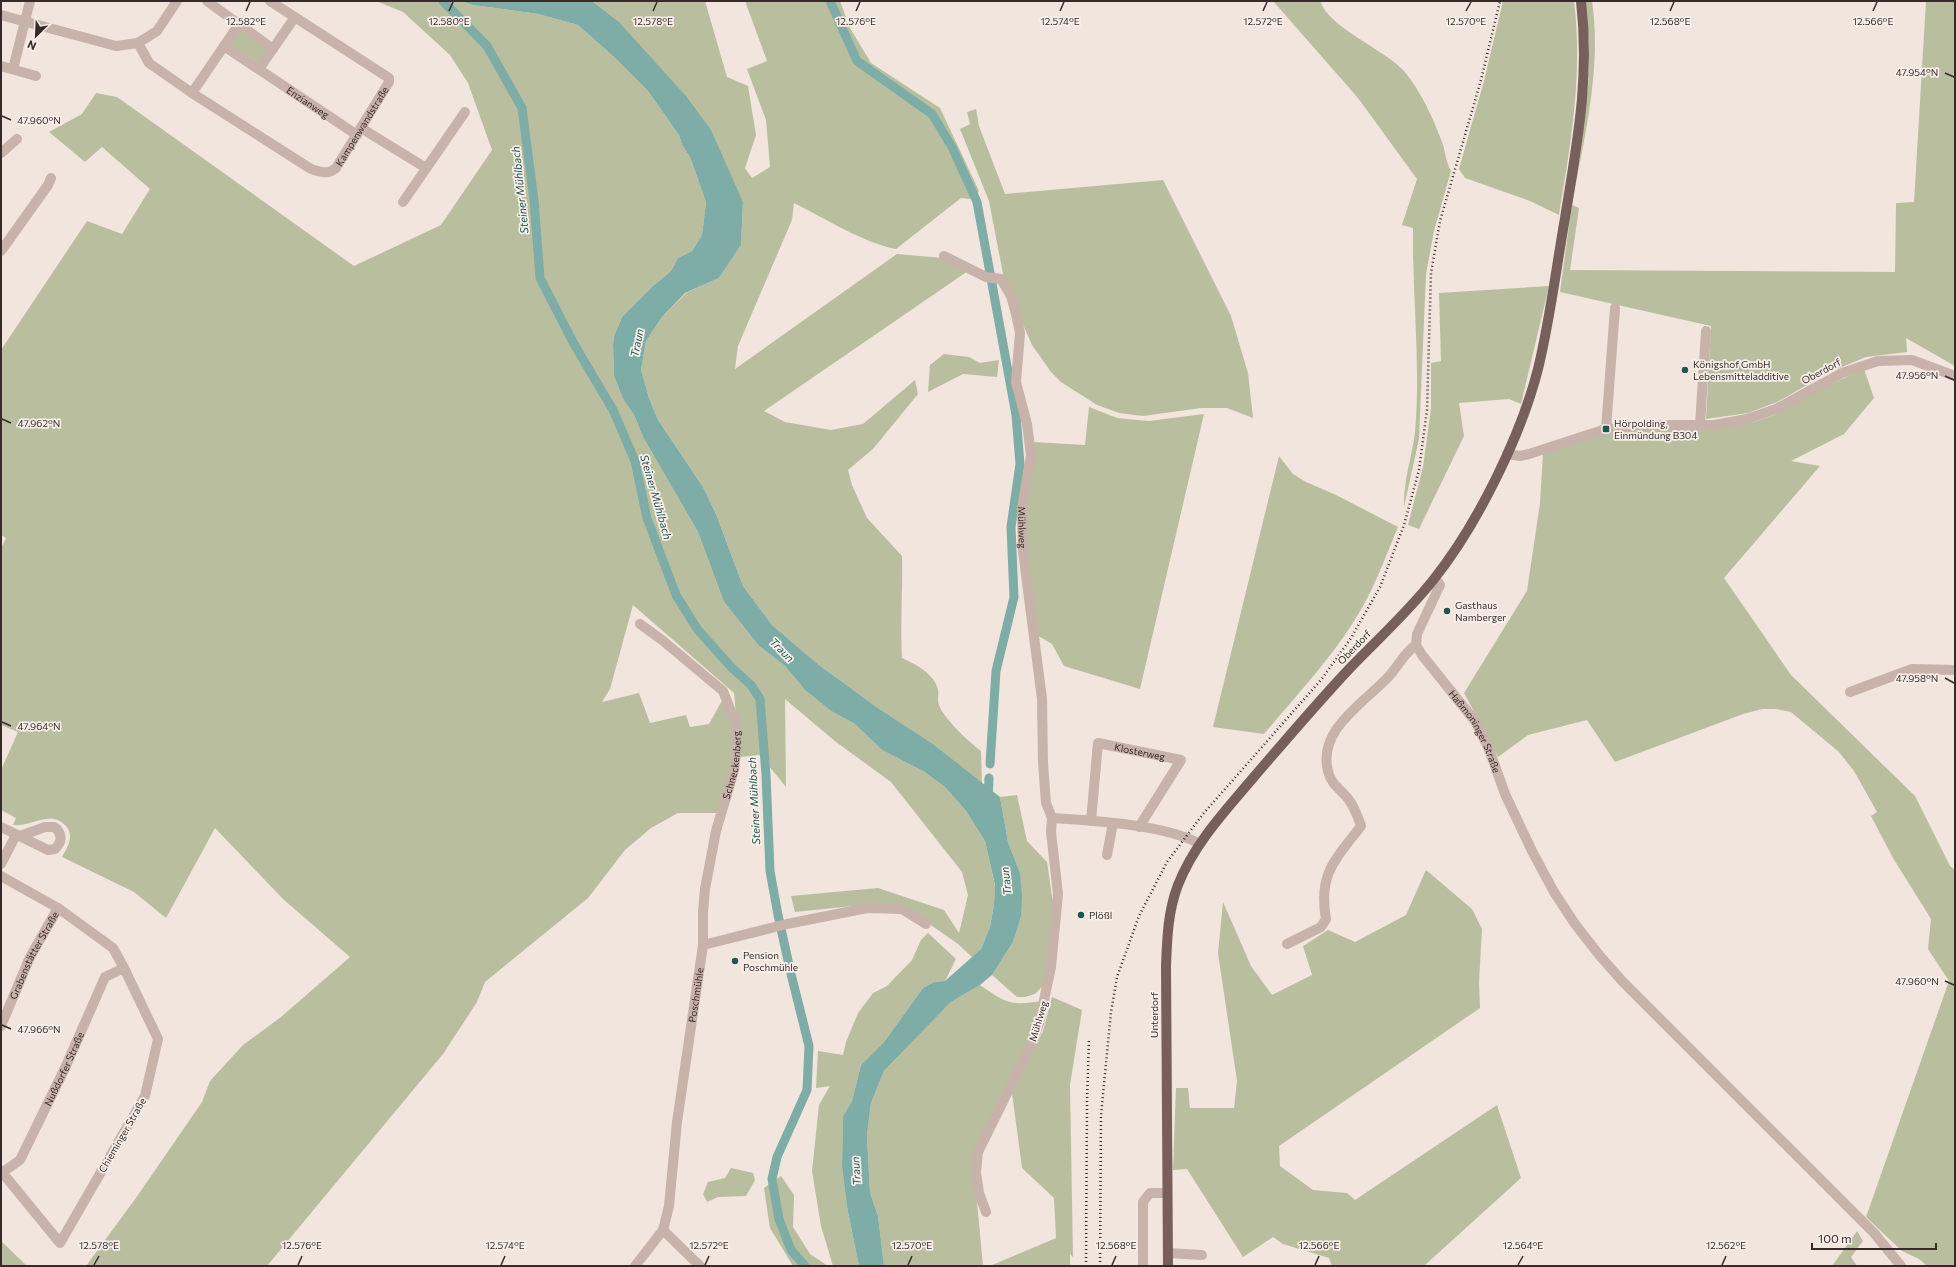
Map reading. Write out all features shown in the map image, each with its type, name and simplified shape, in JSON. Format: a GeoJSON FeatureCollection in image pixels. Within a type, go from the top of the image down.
{"type":"FeatureCollection","features":[{"type":"Feature","properties":{"kind":"main road","name":"Oberdorf"},"geometry":{"type":"LineString","coordinates":[[1200,844],[1234,801],[1313,709],[1435,578],[1474,517],[1507,454],[1523,416],[1538,371],[1555,282],[1581,120],[1585,61],[1581,1]]}},
{"type":"Feature","properties":{"kind":"main road","name":"Unterdorf"},"geometry":{"type":"LineString","coordinates":[[1168,1266],[1166,942],[1173,898],[1185,869],[1200,844]]}},
{"type":"Feature","properties":{"kind":"street"},"geometry":{"type":"LineString","coordinates":[[13,69],[30,1]]}},
{"type":"Feature","properties":{"kind":"street"},"geometry":{"type":"LineString","coordinates":[[1,15],[116,46],[138,43],[157,31],[177,1]]}},
{"type":"Feature","properties":{"kind":"street"},"geometry":{"type":"LineString","coordinates":[[207,1],[273,49]]}},
{"type":"Feature","properties":{"kind":"street","name":"Kampenwandstraße"},"geometry":{"type":"LineString","coordinates":[[138,43],[149,63],[192,93],[311,169],[323,173],[332,172],[336,168],[389,82],[389,78],[270,1]]}},
{"type":"Feature","properties":{"kind":"street"},"geometry":{"type":"LineString","coordinates":[[259,69],[295,17]]}},
{"type":"Feature","properties":{"kind":"street"},"geometry":{"type":"LineString","coordinates":[[192,93],[239,24]]}},
{"type":"Feature","properties":{"kind":"street","name":"Enzianweg"},"geometry":{"type":"LineString","coordinates":[[224,46],[359,131],[426,168]]}},
{"type":"Feature","properties":{"kind":"street"},"geometry":{"type":"LineString","coordinates":[[1,66],[36,76]]}},
{"type":"Feature","properties":{"kind":"street"},"geometry":{"type":"LineString","coordinates":[[403,202],[465,112]]}},
{"type":"Feature","properties":{"kind":"street"},"geometry":{"type":"LineString","coordinates":[[1,153],[17,139]]}},
{"type":"Feature","properties":{"kind":"street"},"geometry":{"type":"LineString","coordinates":[[1,251],[48,185],[51,178]]}},
{"type":"Feature","properties":{"kind":"street","name":"Mühlweg"},"geometry":{"type":"LineString","coordinates":[[944,256],[986,277],[1001,279],[1011,296],[1020,333],[1016,382],[1027,424],[1031,455],[1022,508],[1023,551],[1042,699],[1043,763],[1046,803],[1052,818],[1050,832],[1058,894],[1051,967],[1039,1024],[1032,1043],[978,1152],[976,1173],[979,1193],[986,1212]]}},
{"type":"Feature","properties":{"kind":"street"},"geometry":{"type":"LineString","coordinates":[[1606,429],[1615,308]]}},
{"type":"Feature","properties":{"kind":"street"},"geometry":{"type":"LineString","coordinates":[[1700,425],[1706,331]]}},
{"type":"Feature","properties":{"kind":"street","name":"Oberdorf"},"geometry":{"type":"LineString","coordinates":[[1507,454],[1520,456],[1528,454],[1606,429],[1648,425],[1700,425],[1732,422],[1760,415],[1776,409],[1842,373],[1878,361],[1912,360],[1955,376]]}},
{"type":"Feature","properties":{"kind":"street"},"geometry":{"type":"LineString","coordinates":[[1287,944],[1321,927],[1326,920],[1324,888],[1330,867],[1361,826],[1350,801],[1333,784],[1326,761],[1329,743],[1345,718],[1390,675],[1405,654],[1416,645],[1416,638],[1440,585],[1435,578]]}},
{"type":"Feature","properties":{"kind":"street","name":"Schneckenberg"},"geometry":{"type":"LineString","coordinates":[[640,624],[662,640],[723,691],[735,721],[737,744],[734,770],[716,831],[710,861],[703,912],[703,945]]}},
{"type":"Feature","properties":{"kind":"street","name":"Haßmoninger Straße"},"geometry":{"type":"LineString","coordinates":[[1416,645],[1422,655],[1474,721],[1488,749],[1506,794],[1532,851],[1554,892],[1575,924],[1623,982],[1874,1233],[1901,1266]]}},
{"type":"Feature","properties":{"kind":"street"},"geometry":{"type":"LineString","coordinates":[[1850,692],[1912,669],[1955,670]]}},
{"type":"Feature","properties":{"kind":"street","name":"Klosterweg"},"geometry":{"type":"LineString","coordinates":[[1091,820],[1098,743],[1181,760],[1139,827]]}},
{"type":"Feature","properties":{"kind":"street"},"geometry":{"type":"LineString","coordinates":[[1052,818],[1091,820],[1139,827],[1176,834],[1200,844]]}},
{"type":"Feature","properties":{"kind":"street"},"geometry":{"type":"LineString","coordinates":[[1107,855],[1113,823]]}},
{"type":"Feature","properties":{"kind":"street"},"geometry":{"type":"LineString","coordinates":[[1,827],[18,835],[1,864]]}},
{"type":"Feature","properties":{"kind":"street","name":"Chieminger Straße"},"geometry":{"type":"LineString","coordinates":[[1,876],[58,908],[113,948],[158,1039],[145,1096],[60,1243],[2,1171]]}},
{"type":"Feature","properties":{"kind":"street","name":"Grabenstätter Straße"},"geometry":{"type":"LineString","coordinates":[[1,1026],[30,957],[58,908]]}},
{"type":"Feature","properties":{"kind":"street"},"geometry":{"type":"LineString","coordinates":[[703,945],[787,924],[867,908],[902,908],[926,924]]}},
{"type":"Feature","properties":{"kind":"street","name":"Poschmühle"},"geometry":{"type":"LineString","coordinates":[[635,1266],[663,1230],[673,1181],[677,1122],[703,945]]}},
{"type":"Feature","properties":{"kind":"street","name":"Nußdorfer Straße"},"geometry":{"type":"LineString","coordinates":[[2,1171],[20,1160],[65,1068],[105,977],[124,968]]}},
{"type":"Feature","properties":{"kind":"street"},"geometry":{"type":"LineString","coordinates":[[1143,1266],[1143,1202],[1150,1193],[1167,1193]]}},
{"type":"Feature","properties":{"kind":"street"},"geometry":{"type":"LineString","coordinates":[[663,1230],[700,1266]]}},
{"type":"Feature","properties":{"kind":"street"},"geometry":{"type":"LineString","coordinates":[[1168,1253],[1202,1255]]}},
{"type":"Feature","properties":{"kind":"green space"},"geometry":{"type":"Polygon","coordinates":[[[376,1],[461,1],[473,5],[538,14],[578,25],[614,57],[648,91],[679,135],[682,145],[690,157],[706,202],[702,235],[692,251],[678,258],[671,271],[653,286],[622,317],[614,336],[613,345],[614,376],[623,399],[634,415],[643,437],[698,532],[724,602],[759,646],[785,666],[805,690],[831,711],[855,724],[882,750],[923,771],[945,787],[966,811],[985,841],[995,886],[994,905],[990,927],[981,949],[973,958],[958,944],[905,907],[853,906],[795,912],[791,896],[878,888],[944,910],[959,933],[968,895],[962,872],[891,782],[836,742],[785,699],[786,787],[760,755],[740,757],[734,693],[633,605],[610,689],[602,702],[639,693],[650,723],[686,715],[690,727],[709,724],[724,697],[736,744],[720,813],[678,813],[651,828],[625,850],[588,898],[485,982],[477,1002],[443,1054],[267,1266],[86,1266],[138,1195],[202,1102],[210,1081],[243,1045],[281,1017],[350,957],[283,899],[215,828],[166,918],[134,892],[62,857],[69,842],[70,834],[66,826],[60,821],[47,819],[27,824],[13,825],[16,818],[1,810],[1,770],[18,732],[1,725],[1,548],[6,538],[1,535],[1,350],[87,221],[122,234],[150,189],[102,147],[85,162],[49,132],[82,114],[96,93],[117,97],[354,266],[441,225],[492,150],[468,83],[450,55],[403,12],[376,1]]]}},
{"type":"Feature","properties":{"kind":"green space"},"geometry":{"type":"Polygon","coordinates":[[[592,1],[705,1],[727,77],[748,86],[756,135],[745,168],[752,178],[770,167],[766,120],[747,69],[767,61],[745,1],[840,1],[850,28],[871,63],[940,108],[979,191],[970,199],[961,198],[896,249],[858,236],[794,203],[792,220],[738,346],[735,369],[897,254],[943,258],[968,271],[764,411],[785,422],[831,430],[863,424],[915,380],[918,394],[873,449],[848,470],[852,485],[867,518],[902,556],[902,658],[913,663],[929,674],[936,684],[938,690],[938,703],[946,717],[957,730],[981,751],[982,784],[933,744],[875,706],[819,665],[772,625],[743,586],[716,514],[703,487],[658,420],[649,398],[641,370],[646,341],[662,317],[686,293],[719,278],[741,245],[743,202],[732,179],[646,54],[618,21],[592,1]]]}},
{"type":"Feature","properties":{"kind":"green space"},"geometry":{"type":"Polygon","coordinates":[[[1273,1],[1320,1],[1325,11],[1334,20],[1404,71],[1416,87],[1431,114],[1451,171],[1434,231],[1426,274],[1419,439],[1404,507],[1406,479],[1415,432],[1417,406],[1417,356],[1413,228],[1402,225],[1417,179],[1358,98],[1273,1]]]}},
{"type":"Feature","properties":{"kind":"green space"},"geometry":{"type":"Polygon","coordinates":[[[1503,1],[1574,1],[1577,55],[1576,82],[1568,161],[1559,215],[1530,201],[1465,178],[1459,169],[1484,81],[1503,1]]]}},
{"type":"Feature","properties":{"kind":"green space"},"geometry":{"type":"Polygon","coordinates":[[[1584,1],[1592,1],[1595,27],[1595,52],[1590,103],[1572,205],[1579,208],[1570,270],[1895,272],[1896,203],[1914,202],[1926,1],[1955,1],[1955,366],[1906,338],[1907,352],[1866,357],[1830,372],[1777,402],[1748,413],[1706,419],[1711,326],[1560,292],[1589,79],[1589,44],[1584,1]]]}},
{"type":"Feature","properties":{"kind":"green space"},"geometry":{"type":"Polygon","coordinates":[[[239,24],[268,51],[259,64],[228,43],[239,24]]]}},
{"type":"Feature","properties":{"kind":"green space"},"geometry":{"type":"Polygon","coordinates":[[[976,109],[979,126],[1005,194],[1163,180],[1231,316],[1248,373],[1253,418],[1227,408],[1201,408],[1143,416],[1119,413],[1097,405],[1061,382],[1051,372],[1032,345],[1004,279],[989,201],[960,129],[970,124],[967,112],[976,109]]]}},
{"type":"Feature","properties":{"kind":"green space"},"geometry":{"type":"Polygon","coordinates":[[[1549,286],[1521,404],[1509,399],[1459,403],[1464,436],[1419,529],[1408,525],[1423,467],[1431,408],[1431,363],[1441,361],[1439,293],[1549,286]]]}},
{"type":"Feature","properties":{"kind":"green space"},"geometry":{"type":"Polygon","coordinates":[[[944,354],[969,357],[980,363],[999,360],[997,377],[963,374],[928,392],[930,365],[944,354]]]}},
{"type":"Feature","properties":{"kind":"green space"},"geometry":{"type":"Polygon","coordinates":[[[1864,369],[1874,398],[1844,434],[1791,461],[1820,466],[1724,578],[1791,675],[1915,796],[1950,866],[1955,870],[1955,1266],[1927,1266],[1919,1259],[1902,1251],[1866,1217],[1949,981],[1928,949],[1931,919],[1893,858],[1871,816],[1877,812],[1854,771],[1839,752],[1791,712],[1776,709],[1762,709],[1743,714],[1615,762],[1587,720],[1528,735],[1498,757],[1464,693],[1527,591],[1540,503],[1543,453],[1610,431],[1656,428],[1700,429],[1729,427],[1754,422],[1774,415],[1829,385],[1864,369]]]}},
{"type":"Feature","properties":{"kind":"green space"},"geometry":{"type":"Polygon","coordinates":[[[1089,407],[1117,418],[1149,421],[1204,414],[1140,689],[1064,666],[1052,644],[1035,634],[1025,539],[1026,508],[1033,442],[1085,445],[1089,407]]]}},
{"type":"Feature","properties":{"kind":"green space"},"geometry":{"type":"Polygon","coordinates":[[[1279,456],[1293,474],[1306,482],[1336,495],[1398,527],[1373,587],[1354,621],[1323,665],[1264,734],[1213,727],[1279,456]]]}},
{"type":"Feature","properties":{"kind":"green space"},"geometry":{"type":"Polygon","coordinates":[[[1017,795],[1027,841],[1047,862],[1053,903],[1050,947],[1043,986],[1035,994],[1025,997],[1017,997],[992,975],[1013,942],[1021,917],[1020,873],[1008,842],[1000,797],[1017,795]]]}},
{"type":"Feature","properties":{"kind":"green space"},"geometry":{"type":"Polygon","coordinates":[[[1426,870],[1472,909],[1482,929],[1479,982],[1480,1008],[1279,1146],[1280,1166],[1313,1190],[1347,1193],[1355,1200],[1497,1105],[1521,1178],[1424,1266],[1332,1266],[1329,1258],[1283,1244],[1273,1237],[1243,1257],[1187,1169],[1173,1170],[1176,1088],[1188,1088],[1190,1108],[1234,1108],[1237,1081],[1218,953],[1223,902],[1251,966],[1272,995],[1312,975],[1303,946],[1328,930],[1355,942],[1406,915],[1426,870]]]}},
{"type":"Feature","properties":{"kind":"green space"},"geometry":{"type":"Polygon","coordinates":[[[928,933],[956,959],[945,981],[934,982],[923,988],[884,1042],[861,1065],[852,1101],[843,1116],[842,1167],[847,1207],[859,1266],[833,1266],[821,1226],[812,1171],[819,1105],[830,1086],[816,1088],[818,1051],[843,1055],[846,1042],[858,1013],[873,993],[887,986],[912,960],[921,940],[928,933]]]}},
{"type":"Feature","properties":{"kind":"green space"},"geometry":{"type":"Polygon","coordinates":[[[980,985],[996,996],[1009,1002],[1022,1003],[1042,1001],[1035,1030],[973,1159],[983,1266],[884,1266],[878,1216],[870,1193],[867,1135],[871,1103],[884,1071],[951,1002],[980,985]]]}},
{"type":"Feature","properties":{"kind":"green space"},"geometry":{"type":"Polygon","coordinates":[[[1052,997],[1082,1010],[1070,1085],[1073,1257],[1070,1254],[1070,1266],[990,1266],[1056,1238],[1054,1198],[1022,1168],[1012,1093],[1043,1031],[1052,997]]]}},
{"type":"Feature","properties":{"kind":"green space"},"geometry":{"type":"Polygon","coordinates":[[[731,1168],[753,1173],[755,1180],[746,1196],[718,1197],[707,1202],[703,1194],[708,1182],[725,1178],[731,1168]]]}},
{"type":"Feature","properties":{"kind":"green space"},"geometry":{"type":"Polygon","coordinates":[[[781,1176],[794,1195],[793,1227],[810,1254],[828,1266],[793,1266],[770,1228],[764,1188],[781,1176]]]}},
{"type":"Feature","properties":{"kind":"green space"},"geometry":{"type":"Polygon","coordinates":[[[1857,1231],[1863,1241],[1851,1257],[1857,1266],[1832,1266],[1857,1231]]]}},
{"type":"Feature","properties":{"kind":"green space"},"geometry":{"type":"Polygon","coordinates":[[[1,1241],[27,1266],[1,1266],[1,1241]]]}},
{"type":"Feature","properties":{"kind":"water","name":"Traun"},"geometry":{"type":"Polygon","coordinates":[[[461,1],[592,1],[618,21],[686,96],[711,130],[743,202],[741,245],[719,278],[685,293],[662,317],[646,341],[641,370],[649,398],[658,420],[703,487],[716,514],[743,586],[772,625],[819,665],[875,706],[933,744],[1000,797],[1008,842],[1020,873],[1022,895],[1021,917],[1013,942],[992,975],[980,985],[951,1002],[884,1071],[871,1103],[867,1135],[870,1193],[878,1216],[884,1266],[859,1266],[847,1207],[842,1167],[843,1116],[852,1101],[861,1065],[884,1042],[923,988],[934,982],[945,981],[981,949],[990,927],[994,905],[995,885],[985,841],[966,811],[945,787],[923,771],[882,750],[855,724],[831,711],[805,690],[785,666],[759,646],[724,602],[698,532],[643,437],[634,415],[623,399],[614,376],[613,345],[614,336],[622,317],[653,286],[671,271],[678,258],[692,251],[702,235],[706,202],[690,157],[682,145],[679,135],[648,91],[614,57],[578,25],[538,14],[473,5],[461,1]]]}},
{"type":"Feature","properties":{"kind":"waterway","name":"Steiner Mühlbach"},"geometry":{"type":"LineString","coordinates":[[443,1],[487,46],[522,108],[534,200],[540,278],[574,344],[613,410],[635,461],[647,518],[676,595],[698,630],[732,668],[751,685],[760,699],[766,775],[770,871],[789,965]]}},
{"type":"Feature","properties":{"kind":"waterway"},"geometry":{"type":"LineString","coordinates":[[830,1],[857,61],[932,114],[952,147],[977,202],[1016,415],[1020,464],[1011,527],[1014,597],[996,671],[990,764]]}},
{"type":"Feature","properties":{"kind":"waterway"},"geometry":{"type":"LineString","coordinates":[[988,801],[989,778]]}},
{"type":"Feature","properties":{"kind":"waterway","name":"Steiner Mühlbach"},"geometry":{"type":"LineString","coordinates":[[791,974],[809,1046],[807,1090],[777,1157],[772,1179],[779,1219],[791,1250],[805,1266]]}},
{"type":"Feature","properties":{"kind":"railway"},"geometry":{"type":"LineString","coordinates":[[1100,1266],[1101,1115],[1111,1012],[1117,977],[1139,916],[1167,862],[1203,814],[1321,680],[1351,638],[1380,587],[1404,525],[1419,470],[1427,410],[1431,273],[1440,221],[1481,80],[1500,1]]}},
{"type":"Feature","properties":{"kind":"railway"},"geometry":{"type":"LineString","coordinates":[[1086,1266],[1089,1039]]}},
{"type":"Feature","properties":{"kind":"place","name":"Königshof GmbH Lebensmitteladditive"},"geometry":{"type":"Point","coordinates":[1685,370]}},
{"type":"Feature","properties":{"kind":"place","name":"Hörpolding, Einmündung B304"},"geometry":{"type":"Point","coordinates":[1606,429]}},
{"type":"Feature","properties":{"kind":"place","name":"Gasthaus Namberger"},"geometry":{"type":"Point","coordinates":[1447,611]}},
{"type":"Feature","properties":{"kind":"place","name":"Plößl"},"geometry":{"type":"Point","coordinates":[1081,915]}},
{"type":"Feature","properties":{"kind":"place","name":"Pension Poschmühle"},"geometry":{"type":"Point","coordinates":[735,961]}}]}
